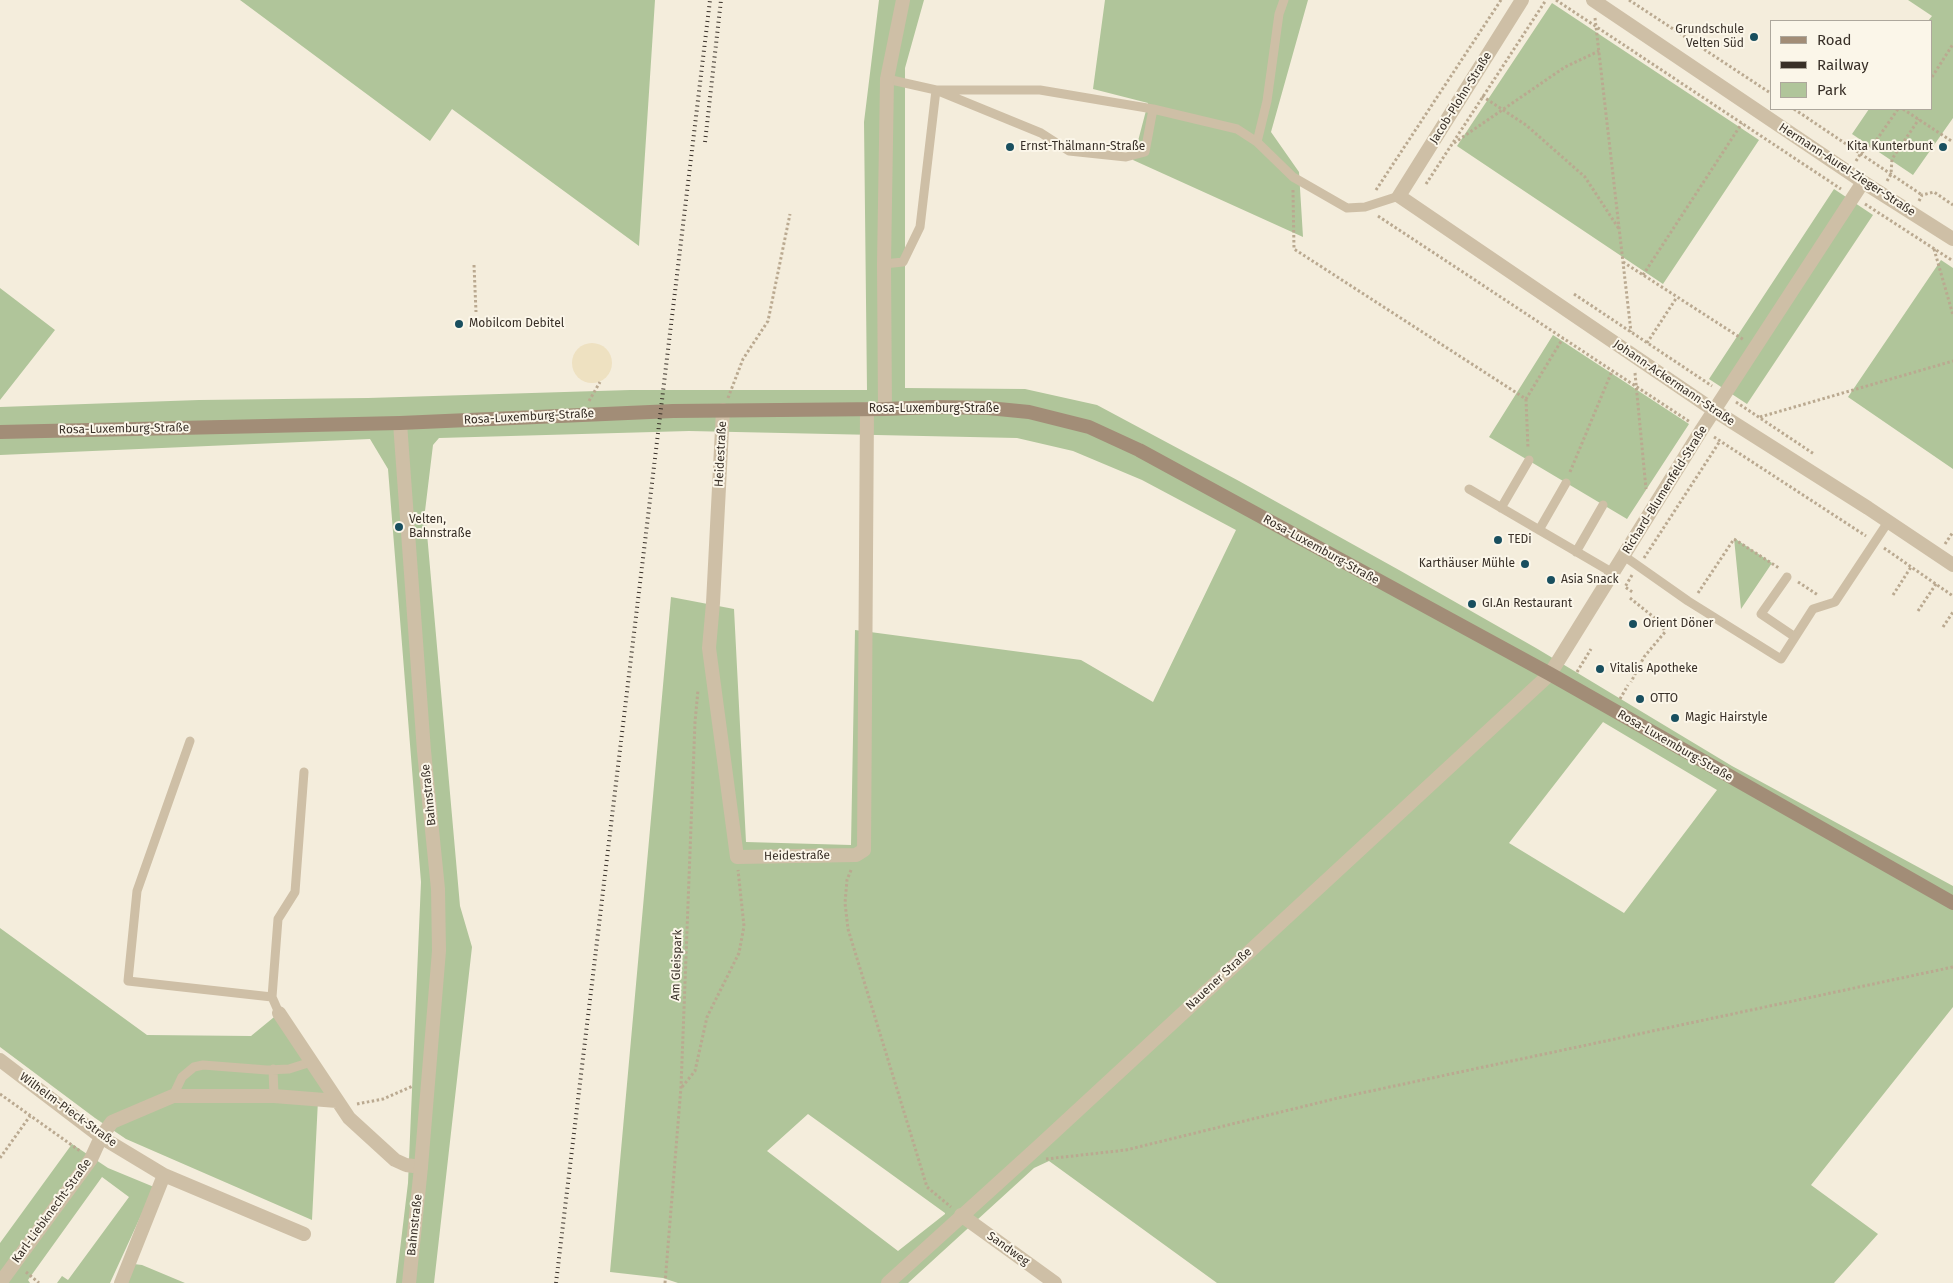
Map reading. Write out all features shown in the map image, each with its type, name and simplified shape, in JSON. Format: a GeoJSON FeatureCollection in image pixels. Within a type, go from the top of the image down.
{"type":"FeatureCollection","features":[{"type":"Feature","properties":{"kind":"main road","name":"Rosa-Luxemburg-Straße"},"geometry":{"type":"LineString","coordinates":[[0,432],[400,423],[723,410],[934,407],[988,408],[1029,412],[1089,427],[1139,450],[1550,674],[1953,903]]}},
{"type":"Feature","properties":{"kind":"street"},"geometry":{"type":"LineString","coordinates":[[885,409],[884,264],[887,79],[903,0]]}},
{"type":"Feature","properties":{"kind":"street","name":"Jacob-Plohn-Straße"},"geometry":{"type":"LineString","coordinates":[[1399,196],[1522,0]]}},
{"type":"Feature","properties":{"kind":"street","name":"Hermann-Aurel-Zieger-Straße"},"geometry":{"type":"LineString","coordinates":[[1593,0],[1848,172],[1953,240]]}},
{"type":"Feature","properties":{"kind":"street","name":"Richard-Blumenfeld-Straße"},"geometry":{"type":"LineString","coordinates":[[1550,674],[1648,515],[1863,182]]}},
{"type":"Feature","properties":{"kind":"street","name":"Johann-Ackermann-Straße"},"geometry":{"type":"LineString","coordinates":[[1399,196],[1715,411],[1953,565]]}},
{"type":"Feature","properties":{"kind":"street"},"geometry":{"type":"LineString","coordinates":[[856,855],[864,850],[867,409]]}},
{"type":"Feature","properties":{"kind":"street","name":"Heidestraße"},"geometry":{"type":"LineString","coordinates":[[723,410],[709,648],[737,857],[856,855]]}},
{"type":"Feature","properties":{"kind":"street","name":"Bahnstraße"},"geometry":{"type":"LineString","coordinates":[[400,423],[424,751],[438,889],[439,951],[421,1167],[409,1283]]}},
{"type":"Feature","properties":{"kind":"street","name":"Nauener Straße"},"geometry":{"type":"LineString","coordinates":[[888,1283],[1550,674]]}},
{"type":"Feature","properties":{"kind":"street"},"geometry":{"type":"LineString","coordinates":[[278,1013],[349,1118],[395,1160],[406,1165],[421,1167]]}},
{"type":"Feature","properties":{"kind":"street","name":"Wilhelm-Pieck-Straße"},"geometry":{"type":"LineString","coordinates":[[0,1060],[101,1137],[164,1175],[304,1234]]}},
{"type":"Feature","properties":{"kind":"street"},"geometry":{"type":"LineString","coordinates":[[173,1096],[274,1096],[337,1101]]}},
{"type":"Feature","properties":{"kind":"street","name":"Karl-Liebknecht-Straße"},"geometry":{"type":"LineString","coordinates":[[0,1283],[91,1159],[101,1137],[112,1122],[173,1096]]}},
{"type":"Feature","properties":{"kind":"street"},"geometry":{"type":"LineString","coordinates":[[121,1283],[164,1175]]}},
{"type":"Feature","properties":{"kind":"street","name":"Sandweg"},"geometry":{"type":"LineString","coordinates":[[961,1215],[1055,1283]]}},
{"type":"Feature","properties":{"kind":"lane"},"geometry":{"type":"LineString","coordinates":[[1258,142],[1267,101],[1279,14],[1284,0]]}},
{"type":"Feature","properties":{"kind":"lane"},"geometry":{"type":"LineString","coordinates":[[887,79],[936,90],[1041,133],[1069,151],[1126,157],[1145,152],[1153,109]]}},
{"type":"Feature","properties":{"kind":"lane"},"geometry":{"type":"LineString","coordinates":[[936,90],[1040,90],[1153,109],[1237,129],[1258,142],[1293,177],[1347,208],[1365,207],[1399,196]]}},
{"type":"Feature","properties":{"kind":"lane"},"geometry":{"type":"LineString","coordinates":[[884,264],[903,262],[920,227],[936,90]]}},
{"type":"Feature","properties":{"kind":"lane"},"geometry":{"type":"LineString","coordinates":[[1501,508],[1529,460]]}},
{"type":"Feature","properties":{"kind":"lane"},"geometry":{"type":"LineString","coordinates":[[1539,530],[1566,483]]}},
{"type":"Feature","properties":{"kind":"lane"},"geometry":{"type":"LineString","coordinates":[[1469,489],[1613,573]]}},
{"type":"Feature","properties":{"kind":"lane"},"geometry":{"type":"LineString","coordinates":[[1576,552],[1603,506]]}},
{"type":"Feature","properties":{"kind":"lane"},"geometry":{"type":"LineString","coordinates":[[1624,556],[1688,601],[1781,659],[1814,610],[1835,602],[1888,522]]}},
{"type":"Feature","properties":{"kind":"lane"},"geometry":{"type":"LineString","coordinates":[[1787,575],[1761,614],[1795,637]]}},
{"type":"Feature","properties":{"kind":"lane"},"geometry":{"type":"LineString","coordinates":[[190,741],[137,891],[128,981],[272,997]]}},
{"type":"Feature","properties":{"kind":"lane"},"geometry":{"type":"LineString","coordinates":[[278,1013],[272,997],[278,919],[295,892],[304,772]]}},
{"type":"Feature","properties":{"kind":"lane"},"geometry":{"type":"LineString","coordinates":[[173,1096],[182,1077],[194,1067],[203,1065],[273,1070],[289,1069],[310,1062]]}},
{"type":"Feature","properties":{"kind":"lane"},"geometry":{"type":"LineString","coordinates":[[273,1070],[274,1096]]}},
{"type":"Feature","properties":{"kind":"path"},"geometry":{"type":"LineString","coordinates":[[1426,185],[1546,0]]}},
{"type":"Feature","properties":{"kind":"path"},"geometry":{"type":"LineString","coordinates":[[1556,0],[1953,261]]}},
{"type":"Feature","properties":{"kind":"path"},"geometry":{"type":"LineString","coordinates":[[1593,0],[1634,356],[1648,515]]}},
{"type":"Feature","properties":{"kind":"path"},"geometry":{"type":"LineString","coordinates":[[1629,0],[1770,93]]}},
{"type":"Feature","properties":{"kind":"path"},"geometry":{"type":"LineString","coordinates":[[1933,75],[1953,44]]}},
{"type":"Feature","properties":{"kind":"path"},"geometry":{"type":"LineString","coordinates":[[1452,143],[1565,66],[1599,51]]}},
{"type":"Feature","properties":{"kind":"path"},"geometry":{"type":"LineString","coordinates":[[1482,96],[1526,125],[1585,177],[1619,230]]}},
{"type":"Feature","properties":{"kind":"path"},"geometry":{"type":"LineString","coordinates":[[1796,110],[1922,196]]}},
{"type":"Feature","properties":{"kind":"path"},"geometry":{"type":"LineString","coordinates":[[1848,172],[1861,153],[1873,146],[1897,110]]}},
{"type":"Feature","properties":{"kind":"path"},"geometry":{"type":"LineString","coordinates":[[1910,110],[1919,119],[1953,142]]}},
{"type":"Feature","properties":{"kind":"path"},"geometry":{"type":"LineString","coordinates":[[1880,192],[1891,174],[1892,159],[1919,119]]}},
{"type":"Feature","properties":{"kind":"path"},"geometry":{"type":"LineString","coordinates":[[1644,275],[1742,123]]}},
{"type":"Feature","properties":{"kind":"path"},"geometry":{"type":"LineString","coordinates":[[1293,177],[1294,249],[1526,399]]}},
{"type":"Feature","properties":{"kind":"path"},"geometry":{"type":"LineString","coordinates":[[1911,213],[1922,196],[1934,192],[1953,205]]}},
{"type":"Feature","properties":{"kind":"path"},"geometry":{"type":"LineString","coordinates":[[723,410],[743,359],[768,321],[790,214]]}},
{"type":"Feature","properties":{"kind":"path"},"geometry":{"type":"LineString","coordinates":[[1934,249],[1953,314]]}},
{"type":"Feature","properties":{"kind":"path"},"geometry":{"type":"LineString","coordinates":[[1623,262],[1756,348]]}},
{"type":"Feature","properties":{"kind":"path"},"geometry":{"type":"LineString","coordinates":[[474,265],[476,312]]}},
{"type":"Feature","properties":{"kind":"path"},"geometry":{"type":"LineString","coordinates":[[1566,290],[1816,455]]}},
{"type":"Feature","properties":{"kind":"path"},"geometry":{"type":"LineString","coordinates":[[1647,343],[1677,297]]}},
{"type":"Feature","properties":{"kind":"path"},"geometry":{"type":"LineString","coordinates":[[1529,460],[1526,399],[1563,338]]}},
{"type":"Feature","properties":{"kind":"path"},"geometry":{"type":"LineString","coordinates":[[1760,418],[1953,360]]}},
{"type":"Feature","properties":{"kind":"path"},"geometry":{"type":"LineString","coordinates":[[1566,483],[1612,371]]}},
{"type":"Feature","properties":{"kind":"path"},"geometry":{"type":"LineString","coordinates":[[589,414],[589,401],[600,382]]}},
{"type":"Feature","properties":{"kind":"path"},"geometry":{"type":"LineString","coordinates":[[1634,593],[1625,587],[1720,440]]}},
{"type":"Feature","properties":{"kind":"path"},"geometry":{"type":"LineString","coordinates":[[1854,528],[1953,596]]}},
{"type":"Feature","properties":{"kind":"path"},"geometry":{"type":"LineString","coordinates":[[1938,537],[1953,547]]}},
{"type":"Feature","properties":{"kind":"path"},"geometry":{"type":"LineString","coordinates":[[1697,594],[1734,539],[1823,598]]}},
{"type":"Feature","properties":{"kind":"path"},"geometry":{"type":"LineString","coordinates":[[1893,595],[1911,567]]}},
{"type":"Feature","properties":{"kind":"path"},"geometry":{"type":"LineString","coordinates":[[1918,611],[1936,584]]}},
{"type":"Feature","properties":{"kind":"path"},"geometry":{"type":"LineString","coordinates":[[1630,598],[1661,622],[1665,632],[1644,657],[1630,682]]}},
{"type":"Feature","properties":{"kind":"path"},"geometry":{"type":"LineString","coordinates":[[1943,628],[1953,612]]}},
{"type":"Feature","properties":{"kind":"path"},"geometry":{"type":"LineString","coordinates":[[1569,685],[1591,649]]}},
{"type":"Feature","properties":{"kind":"path","name":"Am Gleispark"},"geometry":{"type":"LineString","coordinates":[[666,1283],[681,1087],[695,722],[698,687]]}},
{"type":"Feature","properties":{"kind":"path"},"geometry":{"type":"LineString","coordinates":[[856,855],[847,880],[845,903],[848,929],[927,1187],[961,1215]]}},
{"type":"Feature","properties":{"kind":"path"},"geometry":{"type":"LineString","coordinates":[[681,1087],[694,1071],[707,1017],[739,953],[744,926],[737,857]]}},
{"type":"Feature","properties":{"kind":"path"},"geometry":{"type":"LineString","coordinates":[[1038,1160],[1126,1150],[1338,1098],[1953,967]]}},
{"type":"Feature","properties":{"kind":"path"},"geometry":{"type":"LineString","coordinates":[[337,1101],[358,1104],[374,1102],[407,1089],[419,1082]]}},
{"type":"Feature","properties":{"kind":"path"},"geometry":{"type":"LineString","coordinates":[[0,1094],[91,1159]]}},
{"type":"Feature","properties":{"kind":"path"},"geometry":{"type":"LineString","coordinates":[[0,1158],[30,1116]]}},
{"type":"Feature","properties":{"kind":"green space"},"geometry":{"type":"Polygon","coordinates":[[[240,0],[655,0],[639,246],[452,109],[430,141],[240,0]]]}},
{"type":"Feature","properties":{"kind":"green space"},"geometry":{"type":"Polygon","coordinates":[[[879,0],[924,0],[905,68],[905,388],[1025,389],[1097,405],[1399,570],[1536,648],[1732,766],[1953,886],[1953,1007],[1811,1185],[1878,1234],[1834,1283],[1217,1283],[1049,1161],[1034,1168],[908,1283],[678,1283],[663,1278],[610,1272],[671,597],[734,609],[746,842],[851,845],[855,630],[1081,660],[1153,702],[1236,530],[1142,480],[1073,451],[1017,438],[689,431],[439,438],[433,445],[425,511],[460,906],[472,947],[434,1283],[396,1283],[408,1183],[421,882],[388,469],[370,439],[0,455],[0,407],[199,400],[368,398],[630,390],[867,390],[864,122],[879,0]],[[1603,722],[1509,843],[1624,913],[1717,790],[1603,722]],[[808,1114],[767,1151],[898,1251],[945,1214],[945,1213],[808,1114]]]}},
{"type":"Feature","properties":{"kind":"green space"},"geometry":{"type":"Polygon","coordinates":[[[1105,0],[1308,0],[1271,132],[1299,172],[1303,237],[1133,160],[1148,103],[1093,89],[1105,0]]]}},
{"type":"Feature","properties":{"kind":"green space"},"geometry":{"type":"Polygon","coordinates":[[[1908,0],[1953,0],[1953,118],[1913,175],[1852,134],[1868,110],[1933,110],[1933,20],[1929,20],[1932,16],[1908,0]]]}},
{"type":"Feature","properties":{"kind":"green space"},"geometry":{"type":"Polygon","coordinates":[[[1552,3],[1759,140],[1663,284],[1457,146],[1552,3]]]}},
{"type":"Feature","properties":{"kind":"green space"},"geometry":{"type":"Polygon","coordinates":[[[1834,189],[1873,215],[1747,404],[1709,379],[1834,189]]]}},
{"type":"Feature","properties":{"kind":"green space"},"geometry":{"type":"Polygon","coordinates":[[[1941,260],[1953,268],[1953,469],[1848,397],[1941,260]]]}},
{"type":"Feature","properties":{"kind":"green space"},"geometry":{"type":"Polygon","coordinates":[[[0,288],[55,330],[0,400],[0,288]]]}},
{"type":"Feature","properties":{"kind":"green space"},"geometry":{"type":"Polygon","coordinates":[[[1553,335],[1689,424],[1627,519],[1489,437],[1553,335]]]}},
{"type":"Feature","properties":{"kind":"green space"},"geometry":{"type":"Polygon","coordinates":[[[1734,538],[1772,563],[1741,609],[1734,538]]]}},
{"type":"Feature","properties":{"kind":"green space"},"geometry":{"type":"Polygon","coordinates":[[[0,928],[147,1035],[251,1036],[279,1013],[337,1101],[318,1100],[312,1220],[126,1139],[0,1047],[0,928]]]}},
{"type":"Feature","properties":{"kind":"green space"},"geometry":{"type":"Polygon","coordinates":[[[72,1144],[108,1168],[154,1187],[110,1283],[57,1283],[62,1276],[68,1280],[129,1197],[102,1177],[28,1280],[30,1283],[0,1283],[0,1243],[72,1144]]]}},
{"type":"Feature","properties":{"kind":"green space"},"geometry":{"type":"Polygon","coordinates":[[[134,1264],[142,1265],[185,1283],[126,1283],[134,1264]]]}},
{"type":"Feature","properties":{"kind":"shaded area"},"geometry":{"type":"Polygon","coordinates":[[[592,343],[606,349],[612,363],[606,377],[592,383],[578,377],[572,363],[578,349],[592,343]]]}},
{"type":"Feature","properties":{"kind":"railway"},"geometry":{"type":"LineString","coordinates":[[556,1283],[710,0]]}},
{"type":"Feature","properties":{"kind":"railway"},"geometry":{"type":"LineString","coordinates":[[705,142],[721,0]]}},
{"type":"Feature","properties":{"kind":"place","name":"Grundschule Velten Süd"},"geometry":{"type":"Point","coordinates":[1754,37]}},
{"type":"Feature","properties":{"kind":"place","name":"Ernst-Thälmann-Straße"},"geometry":{"type":"Point","coordinates":[1010,147]}},
{"type":"Feature","properties":{"kind":"place","name":"Kita Kunterbunt"},"geometry":{"type":"Point","coordinates":[1943,147]}},
{"type":"Feature","properties":{"kind":"place","name":"Mobilcom Debitel"},"geometry":{"type":"Point","coordinates":[459,324]}},
{"type":"Feature","properties":{"kind":"place","name":"Velten, Bahnstraße"},"geometry":{"type":"Point","coordinates":[399,527]}},
{"type":"Feature","properties":{"kind":"place","name":"TEDi"},"geometry":{"type":"Point","coordinates":[1498,540]}},
{"type":"Feature","properties":{"kind":"place","name":"Karthäuser Mühle"},"geometry":{"type":"Point","coordinates":[1525,564]}},
{"type":"Feature","properties":{"kind":"place","name":"Asia Snack"},"geometry":{"type":"Point","coordinates":[1551,580]}},
{"type":"Feature","properties":{"kind":"place","name":"GI.An Restaurant"},"geometry":{"type":"Point","coordinates":[1472,604]}},
{"type":"Feature","properties":{"kind":"place","name":"Orient Döner"},"geometry":{"type":"Point","coordinates":[1633,624]}},
{"type":"Feature","properties":{"kind":"place","name":"Vitalis Apotheke"},"geometry":{"type":"Point","coordinates":[1600,669]}},
{"type":"Feature","properties":{"kind":"place","name":"OTTO"},"geometry":{"type":"Point","coordinates":[1640,699]}},
{"type":"Feature","properties":{"kind":"place","name":"Magic Hairstyle"},"geometry":{"type":"Point","coordinates":[1675,718]}}]}
